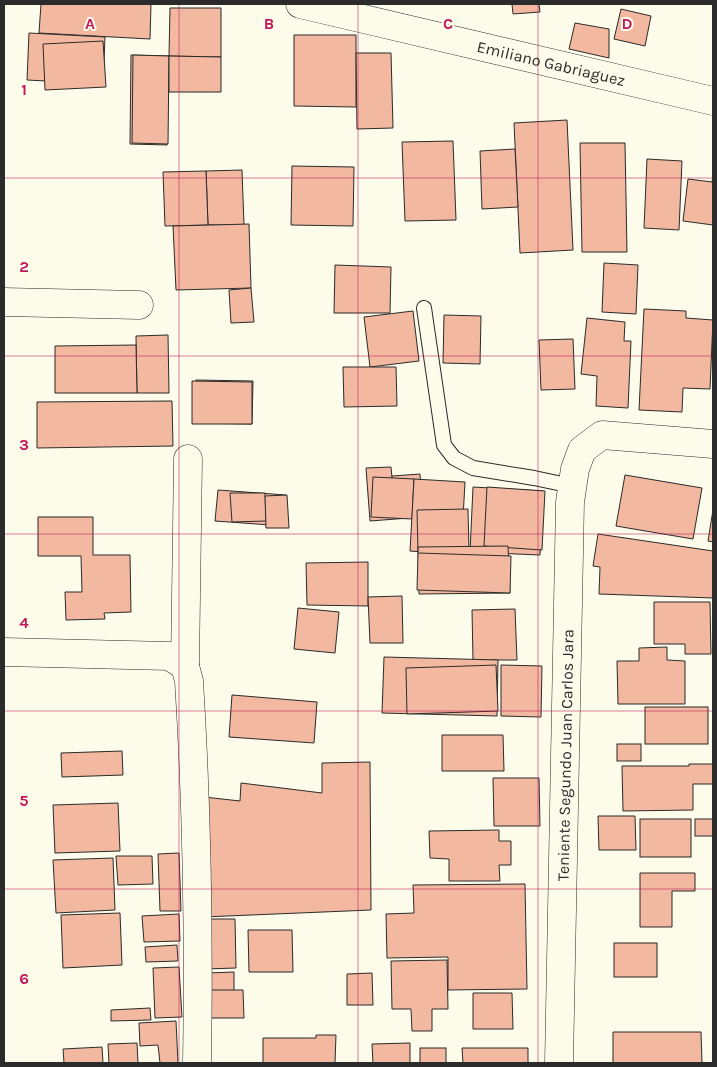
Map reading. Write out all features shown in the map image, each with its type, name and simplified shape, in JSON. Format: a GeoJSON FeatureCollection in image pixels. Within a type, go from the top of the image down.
{"type":"FeatureCollection","features":[{"type":"Feature","properties":{"kind":"street","name":"Emiliano Gabriaguez"},"geometry":{"type":"LineString","coordinates":[[300,4],[713,101]]}},
{"type":"Feature","properties":{"kind":"street"},"geometry":{"type":"LineString","coordinates":[[4,302],[139,305]]}},
{"type":"Feature","properties":{"kind":"street","name":"Teniente Segundo Juan Carlos Jara"},"geometry":{"type":"LineString","coordinates":[[559,1063],[570,502],[575,469],[582,450],[602,435],[713,444]]}},
{"type":"Feature","properties":{"kind":"street"},"geometry":{"type":"LineString","coordinates":[[188,459],[185,666],[189,681],[194,792],[198,1001],[197,1063]]}},
{"type":"Feature","properties":{"kind":"street"},"geometry":{"type":"LineString","coordinates":[[4,652],[169,656],[185,666]]}},
{"type":"Feature","properties":{"kind":"lane"},"geometry":{"type":"LineString","coordinates":[[424,308],[444,445],[454,458],[473,468],[572,486]]}},
{"type":"Feature","properties":{"kind":"building"},"geometry":{"type":"Polygon","coordinates":[[[41,4],[151,4],[150,39],[39,33],[41,4]]]}},
{"type":"Feature","properties":{"kind":"building"},"geometry":{"type":"Polygon","coordinates":[[[512,4],[539,4],[540,12],[513,14],[512,4]]]}},
{"type":"Feature","properties":{"kind":"building"},"geometry":{"type":"Polygon","coordinates":[[[170,8],[221,8],[221,57],[169,56],[170,8]]]}},
{"type":"Feature","properties":{"kind":"building"},"geometry":{"type":"Polygon","coordinates":[[[621,9],[651,16],[645,46],[614,39],[621,9]]]}},
{"type":"Feature","properties":{"kind":"building"},"geometry":{"type":"Polygon","coordinates":[[[575,23],[609,29],[609,58],[569,49],[575,23]]]}},
{"type":"Feature","properties":{"kind":"building"},"geometry":{"type":"Polygon","coordinates":[[[29,33],[105,37],[103,84],[27,80],[29,33]]]}},
{"type":"Feature","properties":{"kind":"building"},"geometry":{"type":"Polygon","coordinates":[[[294,35],[356,35],[356,107],[294,106],[294,35]]]}},
{"type":"Feature","properties":{"kind":"building"},"geometry":{"type":"Polygon","coordinates":[[[103,41],[106,87],[45,90],[43,44],[103,41]]]}},
{"type":"Feature","properties":{"kind":"building"},"geometry":{"type":"Polygon","coordinates":[[[356,53],[391,53],[393,128],[357,129],[356,53]]]}},
{"type":"Feature","properties":{"kind":"building"},"geometry":{"type":"Polygon","coordinates":[[[131,55],[169,56],[167,145],[130,144],[131,55]]]}},
{"type":"Feature","properties":{"kind":"building"},"geometry":{"type":"Polygon","coordinates":[[[133,55],[169,56],[168,144],[132,143],[133,55]]]}},
{"type":"Feature","properties":{"kind":"building"},"geometry":{"type":"Polygon","coordinates":[[[169,56],[221,57],[221,92],[169,92],[169,56]]]}},
{"type":"Feature","properties":{"kind":"building"},"geometry":{"type":"Polygon","coordinates":[[[567,120],[573,250],[520,253],[514,123],[567,120]]]}},
{"type":"Feature","properties":{"kind":"building"},"geometry":{"type":"Polygon","coordinates":[[[453,141],[456,220],[405,221],[402,142],[453,141]]]}},
{"type":"Feature","properties":{"kind":"building"},"geometry":{"type":"Polygon","coordinates":[[[580,143],[625,143],[627,252],[582,252],[580,143]]]}},
{"type":"Feature","properties":{"kind":"building"},"geometry":{"type":"Polygon","coordinates":[[[515,149],[518,207],[482,209],[480,151],[515,149]]]}},
{"type":"Feature","properties":{"kind":"building"},"geometry":{"type":"Polygon","coordinates":[[[647,159],[682,161],[679,230],[644,228],[647,159]]]}},
{"type":"Feature","properties":{"kind":"building"},"geometry":{"type":"Polygon","coordinates":[[[292,166],[354,167],[353,226],[291,225],[292,166]]]}},
{"type":"Feature","properties":{"kind":"building"},"geometry":{"type":"Polygon","coordinates":[[[242,170],[244,225],[208,225],[206,171],[242,170]]]}},
{"type":"Feature","properties":{"kind":"building"},"geometry":{"type":"Polygon","coordinates":[[[206,171],[208,225],[165,226],[163,172],[206,171]]]}},
{"type":"Feature","properties":{"kind":"building"},"geometry":{"type":"Polygon","coordinates":[[[713,175],[713,225],[683,221],[688,179],[712,182],[713,175]]]}},
{"type":"Feature","properties":{"kind":"building"},"geometry":{"type":"Polygon","coordinates":[[[249,224],[251,288],[176,290],[173,226],[249,224]]]}},
{"type":"Feature","properties":{"kind":"building"},"geometry":{"type":"Polygon","coordinates":[[[604,263],[638,265],[636,314],[602,312],[604,263]]]}},
{"type":"Feature","properties":{"kind":"building"},"geometry":{"type":"Polygon","coordinates":[[[335,265],[391,267],[390,313],[334,313],[335,265]]]}},
{"type":"Feature","properties":{"kind":"building"},"geometry":{"type":"Polygon","coordinates":[[[251,288],[254,322],[231,323],[229,290],[251,288]]]}},
{"type":"Feature","properties":{"kind":"building"},"geometry":{"type":"Polygon","coordinates":[[[644,309],[686,311],[686,318],[713,320],[710,389],[683,388],[682,412],[639,410],[644,309]]]}},
{"type":"Feature","properties":{"kind":"building"},"geometry":{"type":"Polygon","coordinates":[[[413,311],[419,361],[370,367],[364,317],[413,311]]]}},
{"type":"Feature","properties":{"kind":"building"},"geometry":{"type":"Polygon","coordinates":[[[444,315],[481,316],[480,364],[443,363],[444,315]]]}},
{"type":"Feature","properties":{"kind":"building"},"geometry":{"type":"Polygon","coordinates":[[[587,318],[625,322],[624,341],[631,341],[628,408],[596,406],[597,376],[581,374],[587,318]]]}},
{"type":"Feature","properties":{"kind":"building"},"geometry":{"type":"Polygon","coordinates":[[[168,335],[169,393],[137,393],[136,336],[168,335]]]}},
{"type":"Feature","properties":{"kind":"building"},"geometry":{"type":"Polygon","coordinates":[[[573,339],[575,389],[541,390],[539,340],[573,339]]]}},
{"type":"Feature","properties":{"kind":"building"},"geometry":{"type":"Polygon","coordinates":[[[136,345],[137,393],[55,393],[55,346],[136,345]]]}},
{"type":"Feature","properties":{"kind":"building"},"geometry":{"type":"Polygon","coordinates":[[[343,367],[396,367],[397,406],[344,407],[343,367]]]}},
{"type":"Feature","properties":{"kind":"building"},"geometry":{"type":"Polygon","coordinates":[[[196,380],[253,381],[252,424],[195,423],[196,380]]]}},
{"type":"Feature","properties":{"kind":"building"},"geometry":{"type":"Polygon","coordinates":[[[192,381],[252,382],[252,424],[192,424],[192,381]]]}},
{"type":"Feature","properties":{"kind":"building"},"geometry":{"type":"Polygon","coordinates":[[[172,401],[173,446],[37,448],[37,402],[172,401]]]}},
{"type":"Feature","properties":{"kind":"building"},"geometry":{"type":"Polygon","coordinates":[[[391,467],[396,519],[370,521],[366,468],[391,467]]]}},
{"type":"Feature","properties":{"kind":"building"},"geometry":{"type":"Polygon","coordinates":[[[420,474],[423,517],[396,519],[392,476],[420,474]]]}},
{"type":"Feature","properties":{"kind":"building"},"geometry":{"type":"Polygon","coordinates":[[[625,475],[702,488],[693,539],[616,526],[625,475]]]}},
{"type":"Feature","properties":{"kind":"building"},"geometry":{"type":"Polygon","coordinates":[[[373,477],[414,479],[412,519],[371,517],[373,477]]]}},
{"type":"Feature","properties":{"kind":"building"},"geometry":{"type":"Polygon","coordinates":[[[414,479],[465,482],[461,555],[410,551],[414,479]]]}},
{"type":"Feature","properties":{"kind":"building"},"geometry":{"type":"Polygon","coordinates":[[[473,487],[543,491],[540,555],[470,552],[473,487]]]}},
{"type":"Feature","properties":{"kind":"building"},"geometry":{"type":"Polygon","coordinates":[[[487,487],[545,491],[542,550],[484,546],[487,487]]]}},
{"type":"Feature","properties":{"kind":"building"},"geometry":{"type":"Polygon","coordinates":[[[218,490],[286,495],[284,526],[215,521],[218,490]]]}},
{"type":"Feature","properties":{"kind":"building"},"geometry":{"type":"Polygon","coordinates":[[[230,493],[265,493],[266,521],[232,522],[230,493]]]}},
{"type":"Feature","properties":{"kind":"building"},"geometry":{"type":"Polygon","coordinates":[[[287,495],[289,528],[266,528],[265,496],[287,495]]]}},
{"type":"Feature","properties":{"kind":"building"},"geometry":{"type":"Polygon","coordinates":[[[468,509],[469,551],[418,552],[417,510],[468,509]]]}},
{"type":"Feature","properties":{"kind":"building"},"geometry":{"type":"Polygon","coordinates":[[[713,510],[713,542],[708,541],[713,510]]]}},
{"type":"Feature","properties":{"kind":"building"},"geometry":{"type":"Polygon","coordinates":[[[38,517],[93,517],[93,555],[130,555],[131,612],[104,613],[105,619],[66,620],[65,592],[82,592],[81,556],[38,556],[38,517]]]}},
{"type":"Feature","properties":{"kind":"building"},"geometry":{"type":"Polygon","coordinates":[[[598,534],[713,551],[713,598],[599,594],[600,567],[593,566],[598,534]]]}},
{"type":"Feature","properties":{"kind":"building"},"geometry":{"type":"Polygon","coordinates":[[[508,546],[510,593],[419,594],[418,547],[508,546]]]}},
{"type":"Feature","properties":{"kind":"building"},"geometry":{"type":"Polygon","coordinates":[[[418,553],[511,556],[510,593],[417,590],[418,553]]]}},
{"type":"Feature","properties":{"kind":"building"},"geometry":{"type":"Polygon","coordinates":[[[368,562],[368,606],[307,605],[306,563],[368,562]]]}},
{"type":"Feature","properties":{"kind":"building"},"geometry":{"type":"Polygon","coordinates":[[[402,596],[403,643],[370,643],[368,597],[402,596]]]}},
{"type":"Feature","properties":{"kind":"building"},"geometry":{"type":"Polygon","coordinates":[[[654,602],[710,602],[711,654],[685,654],[685,644],[654,644],[654,602]]]}},
{"type":"Feature","properties":{"kind":"building"},"geometry":{"type":"Polygon","coordinates":[[[298,608],[339,612],[335,653],[294,649],[298,608]]]}},
{"type":"Feature","properties":{"kind":"building"},"geometry":{"type":"Polygon","coordinates":[[[515,609],[517,660],[473,660],[472,610],[515,609]]]}},
{"type":"Feature","properties":{"kind":"building"},"geometry":{"type":"Polygon","coordinates":[[[667,647],[667,660],[685,661],[685,704],[618,704],[617,661],[639,661],[639,648],[667,647]]]}},
{"type":"Feature","properties":{"kind":"building"},"geometry":{"type":"Polygon","coordinates":[[[384,657],[498,660],[497,716],[382,713],[384,657]]]}},
{"type":"Feature","properties":{"kind":"building"},"geometry":{"type":"Polygon","coordinates":[[[496,665],[498,711],[407,714],[406,668],[496,665]]]}},
{"type":"Feature","properties":{"kind":"building"},"geometry":{"type":"Polygon","coordinates":[[[501,665],[542,666],[541,717],[501,716],[501,665]]]}},
{"type":"Feature","properties":{"kind":"building"},"geometry":{"type":"Polygon","coordinates":[[[232,695],[317,702],[314,743],[229,737],[232,695]]]}},
{"type":"Feature","properties":{"kind":"building"},"geometry":{"type":"Polygon","coordinates":[[[645,707],[708,707],[708,744],[645,744],[645,707]]]}},
{"type":"Feature","properties":{"kind":"building"},"geometry":{"type":"Polygon","coordinates":[[[442,735],[503,735],[504,771],[442,771],[442,735]]]}},
{"type":"Feature","properties":{"kind":"building"},"geometry":{"type":"Polygon","coordinates":[[[617,744],[641,744],[641,761],[617,761],[617,744]]]}},
{"type":"Feature","properties":{"kind":"building"},"geometry":{"type":"Polygon","coordinates":[[[122,751],[123,775],[62,777],[61,753],[122,751]]]}},
{"type":"Feature","properties":{"kind":"building"},"geometry":{"type":"Polygon","coordinates":[[[370,762],[371,910],[203,917],[204,797],[240,801],[241,783],[322,793],[322,763],[370,762]]]}},
{"type":"Feature","properties":{"kind":"building"},"geometry":{"type":"Polygon","coordinates":[[[689,764],[713,764],[713,784],[693,784],[693,810],[623,811],[622,766],[689,766],[689,764]]]}},
{"type":"Feature","properties":{"kind":"building"},"geometry":{"type":"Polygon","coordinates":[[[493,778],[539,778],[540,826],[494,826],[493,778]]]}},
{"type":"Feature","properties":{"kind":"building"},"geometry":{"type":"Polygon","coordinates":[[[118,803],[120,851],[55,853],[53,805],[118,803]]]}},
{"type":"Feature","properties":{"kind":"building"},"geometry":{"type":"Polygon","coordinates":[[[598,816],[635,816],[636,850],[599,850],[598,816]]]}},
{"type":"Feature","properties":{"kind":"building"},"geometry":{"type":"Polygon","coordinates":[[[640,819],[691,819],[691,857],[640,857],[640,819]]]}},
{"type":"Feature","properties":{"kind":"building"},"geometry":{"type":"Polygon","coordinates":[[[695,819],[713,819],[713,836],[695,836],[695,819]]]}},
{"type":"Feature","properties":{"kind":"building"},"geometry":{"type":"Polygon","coordinates":[[[499,830],[499,841],[511,841],[511,865],[499,865],[500,881],[449,881],[449,859],[430,858],[429,831],[499,830]]]}},
{"type":"Feature","properties":{"kind":"building"},"geometry":{"type":"Polygon","coordinates":[[[179,853],[181,911],[160,911],[158,854],[179,853]]]}},
{"type":"Feature","properties":{"kind":"building"},"geometry":{"type":"Polygon","coordinates":[[[116,856],[152,856],[153,884],[118,885],[116,856]]]}},
{"type":"Feature","properties":{"kind":"building"},"geometry":{"type":"Polygon","coordinates":[[[113,858],[115,910],[56,913],[53,860],[113,858]]]}},
{"type":"Feature","properties":{"kind":"building"},"geometry":{"type":"Polygon","coordinates":[[[640,873],[695,873],[695,891],[672,891],[672,927],[640,927],[640,873]]]}},
{"type":"Feature","properties":{"kind":"building"},"geometry":{"type":"Polygon","coordinates":[[[525,884],[527,989],[448,990],[448,957],[387,958],[386,914],[414,913],[413,885],[525,884]]]}},
{"type":"Feature","properties":{"kind":"building"},"geometry":{"type":"Polygon","coordinates":[[[120,913],[122,965],[63,968],[61,915],[120,913]]]}},
{"type":"Feature","properties":{"kind":"building"},"geometry":{"type":"Polygon","coordinates":[[[179,914],[180,941],[144,942],[142,916],[179,914]]]}},
{"type":"Feature","properties":{"kind":"building"},"geometry":{"type":"Polygon","coordinates":[[[205,919],[235,919],[236,968],[205,969],[205,919]]]}},
{"type":"Feature","properties":{"kind":"building"},"geometry":{"type":"Polygon","coordinates":[[[248,930],[292,930],[293,972],[249,972],[248,930]]]}},
{"type":"Feature","properties":{"kind":"building"},"geometry":{"type":"Polygon","coordinates":[[[614,943],[657,943],[657,977],[614,977],[614,943]]]}},
{"type":"Feature","properties":{"kind":"building"},"geometry":{"type":"Polygon","coordinates":[[[177,945],[178,961],[146,962],[145,947],[177,945]]]}},
{"type":"Feature","properties":{"kind":"building"},"geometry":{"type":"Polygon","coordinates":[[[447,960],[448,1009],[432,1009],[432,1031],[412,1031],[411,1009],[392,1009],[391,961],[447,960]]]}},
{"type":"Feature","properties":{"kind":"building"},"geometry":{"type":"Polygon","coordinates":[[[179,967],[182,1017],[155,1018],[153,968],[179,967]]]}},
{"type":"Feature","properties":{"kind":"building"},"geometry":{"type":"Polygon","coordinates":[[[234,972],[234,995],[207,995],[207,973],[234,972]]]}},
{"type":"Feature","properties":{"kind":"building"},"geometry":{"type":"Polygon","coordinates":[[[372,973],[373,1005],[347,1005],[347,974],[372,973]]]}},
{"type":"Feature","properties":{"kind":"building"},"geometry":{"type":"Polygon","coordinates":[[[207,990],[243,990],[244,1018],[207,1018],[207,990]]]}},
{"type":"Feature","properties":{"kind":"building"},"geometry":{"type":"Polygon","coordinates":[[[473,993],[512,993],[513,1029],[473,1029],[473,993]]]}},
{"type":"Feature","properties":{"kind":"building"},"geometry":{"type":"Polygon","coordinates":[[[150,1008],[151,1020],[111,1021],[111,1010],[150,1008]]]}},
{"type":"Feature","properties":{"kind":"building"},"geometry":{"type":"Polygon","coordinates":[[[176,1021],[178,1063],[160,1063],[158,1045],[140,1046],[139,1023],[176,1021]]]}},
{"type":"Feature","properties":{"kind":"building"},"geometry":{"type":"Polygon","coordinates":[[[613,1032],[701,1032],[702,1063],[613,1063],[613,1032]]]}},
{"type":"Feature","properties":{"kind":"building"},"geometry":{"type":"Polygon","coordinates":[[[316,1035],[336,1035],[335,1063],[263,1063],[263,1038],[316,1038],[316,1035]]]}},
{"type":"Feature","properties":{"kind":"building"},"geometry":{"type":"Polygon","coordinates":[[[137,1043],[138,1063],[109,1063],[108,1044],[137,1043]]]}},
{"type":"Feature","properties":{"kind":"building"},"geometry":{"type":"Polygon","coordinates":[[[410,1043],[410,1063],[373,1063],[372,1044],[410,1043]]]}},
{"type":"Feature","properties":{"kind":"building"},"geometry":{"type":"Polygon","coordinates":[[[102,1047],[103,1063],[64,1063],[63,1049],[102,1047]]]}},
{"type":"Feature","properties":{"kind":"building"},"geometry":{"type":"Polygon","coordinates":[[[420,1048],[446,1048],[446,1063],[420,1063],[420,1048]]]}},
{"type":"Feature","properties":{"kind":"building"},"geometry":{"type":"Polygon","coordinates":[[[462,1048],[528,1048],[528,1063],[463,1063],[462,1048]]]}}]}
